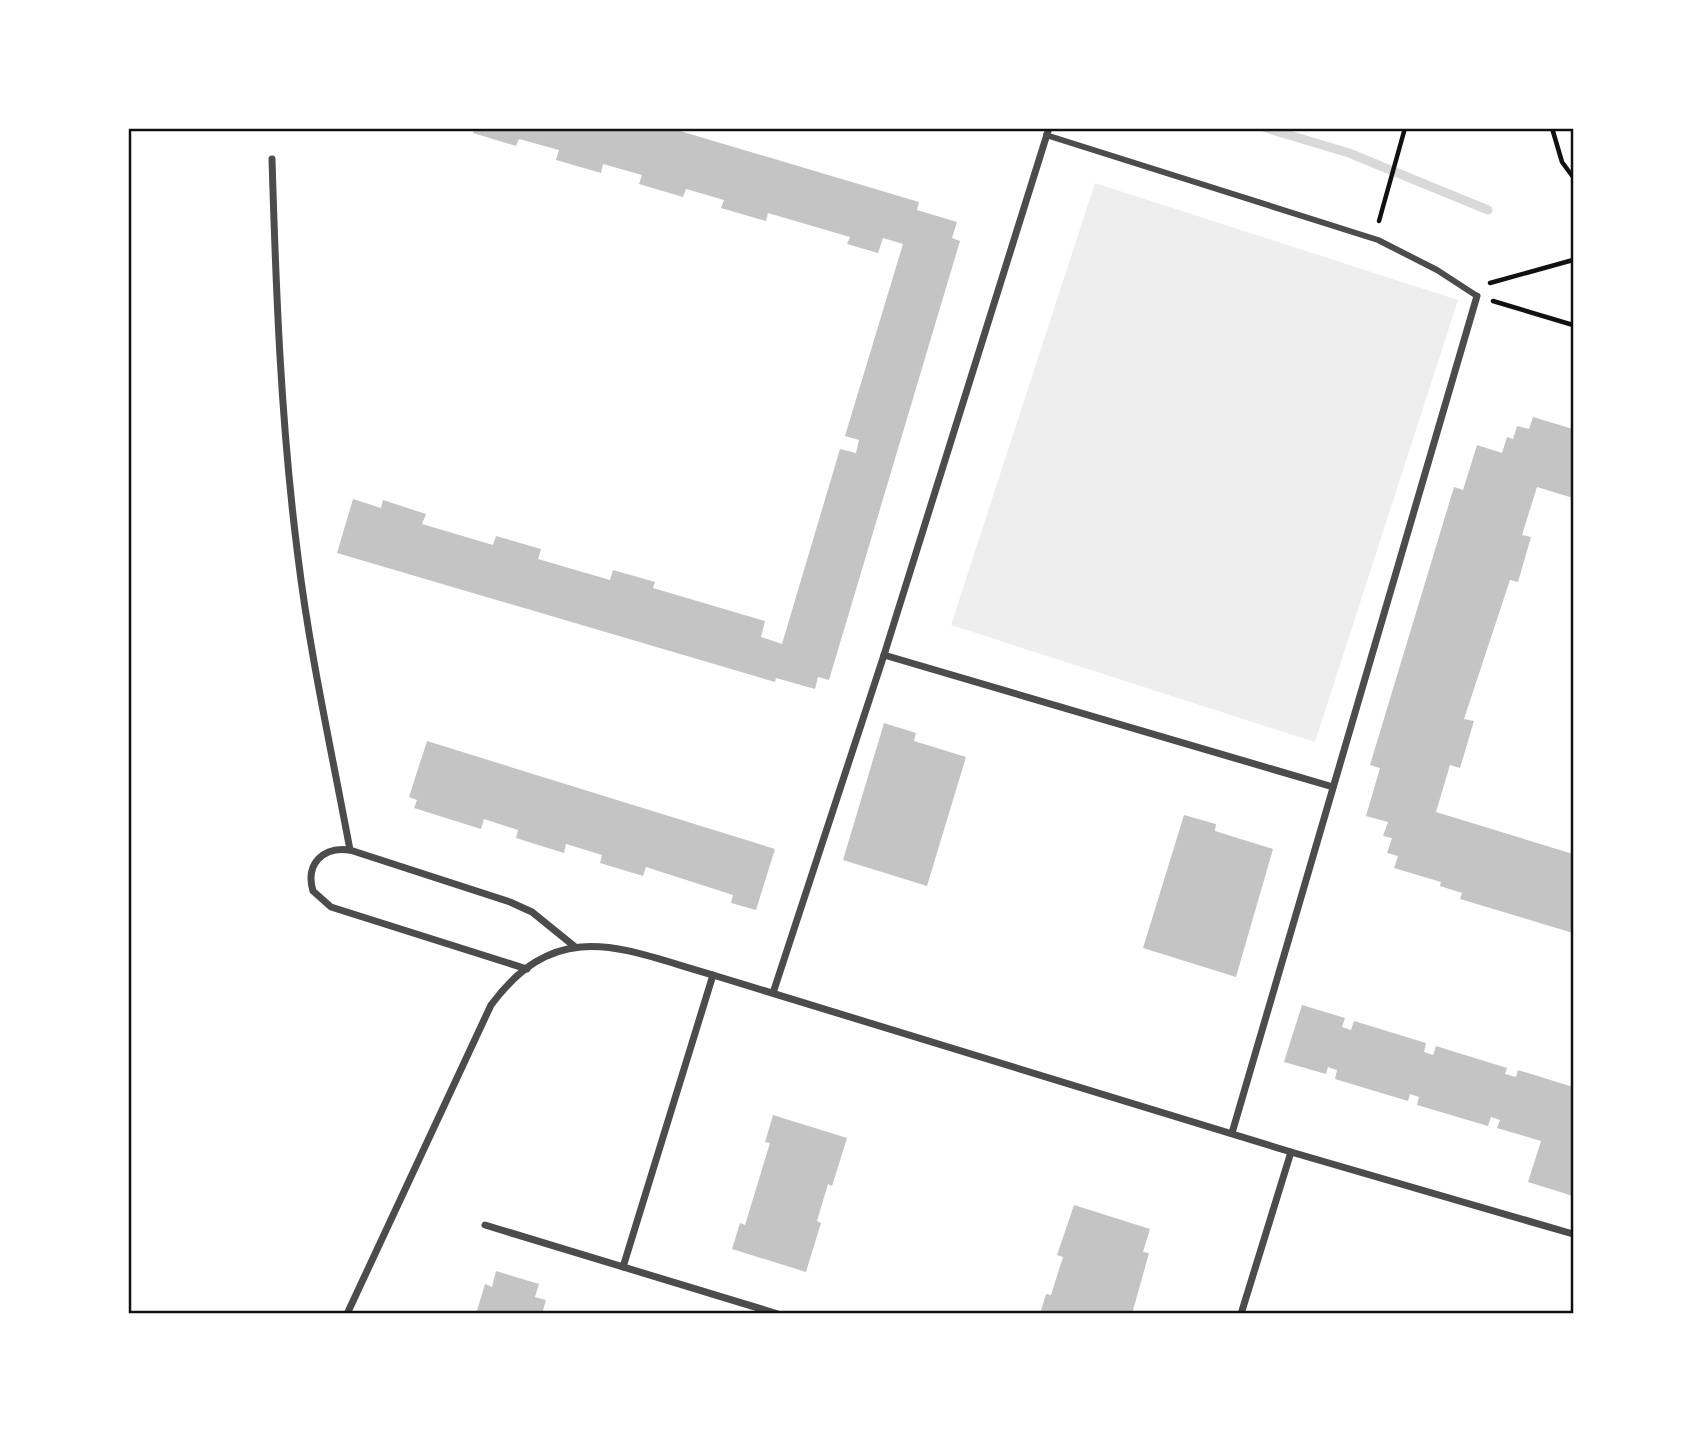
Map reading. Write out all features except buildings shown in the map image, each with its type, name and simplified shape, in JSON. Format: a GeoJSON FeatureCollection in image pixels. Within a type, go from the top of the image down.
{"type":"FeatureCollection","features":[{"type":"Feature","properties":{"kind":"street"},"geometry":{"type":"LineString","coordinates":[[773,993],[884,655],[1048,131],[1374,239],[1437,271],[1477,296],[1232,1133]]}},
{"type":"Feature","properties":{"kind":"street"},"geometry":{"type":"LineString","coordinates":[[272,159],[280,358],[293,521],[349,850]]}},
{"type":"Feature","properties":{"kind":"street"},"geometry":{"type":"LineString","coordinates":[[884,655],[1333,787]]}},
{"type":"Feature","properties":{"kind":"street"},"geometry":{"type":"LineString","coordinates":[[527,969],[323,903],[311,883],[314,863],[326,852],[349,850],[510,902],[532,912],[574,946]]}},
{"type":"Feature","properties":{"kind":"street"},"geometry":{"type":"LineString","coordinates":[[347,1314],[491,1005],[508,983],[527,969],[574,946],[592,944],[620,948],[713,975],[1291,1152],[1573,1234]]}},
{"type":"Feature","properties":{"kind":"street"},"geometry":{"type":"LineString","coordinates":[[623,1267],[713,975]]}},
{"type":"Feature","properties":{"kind":"street"},"geometry":{"type":"LineString","coordinates":[[1241,1314],[1291,1152]]}},
{"type":"Feature","properties":{"kind":"street"},"geometry":{"type":"LineString","coordinates":[[485,1225],[778,1314]]}},
{"type":"Feature","properties":{"kind":"path"},"geometry":{"type":"LineString","coordinates":[[1374,239],[1405,128]]}},
{"type":"Feature","properties":{"kind":"path"},"geometry":{"type":"LineString","coordinates":[[1552,128],[1562,162],[1573,177]]}},
{"type":"Feature","properties":{"kind":"path"},"geometry":{"type":"LineString","coordinates":[[1573,260],[1482,285],[1477,296],[1573,326]]}},
{"type":"Feature","properties":{"kind":"shaded area"},"geometry":{"type":"Polygon","coordinates":[[[1095,183],[1458,300],[1315,742],[951,625],[1095,183]]]}},
{"type":"Feature","properties":{"kind":"waterway"},"geometry":{"type":"LineString","coordinates":[[1266,128],[1349,153],[1488,210]]}}]}
